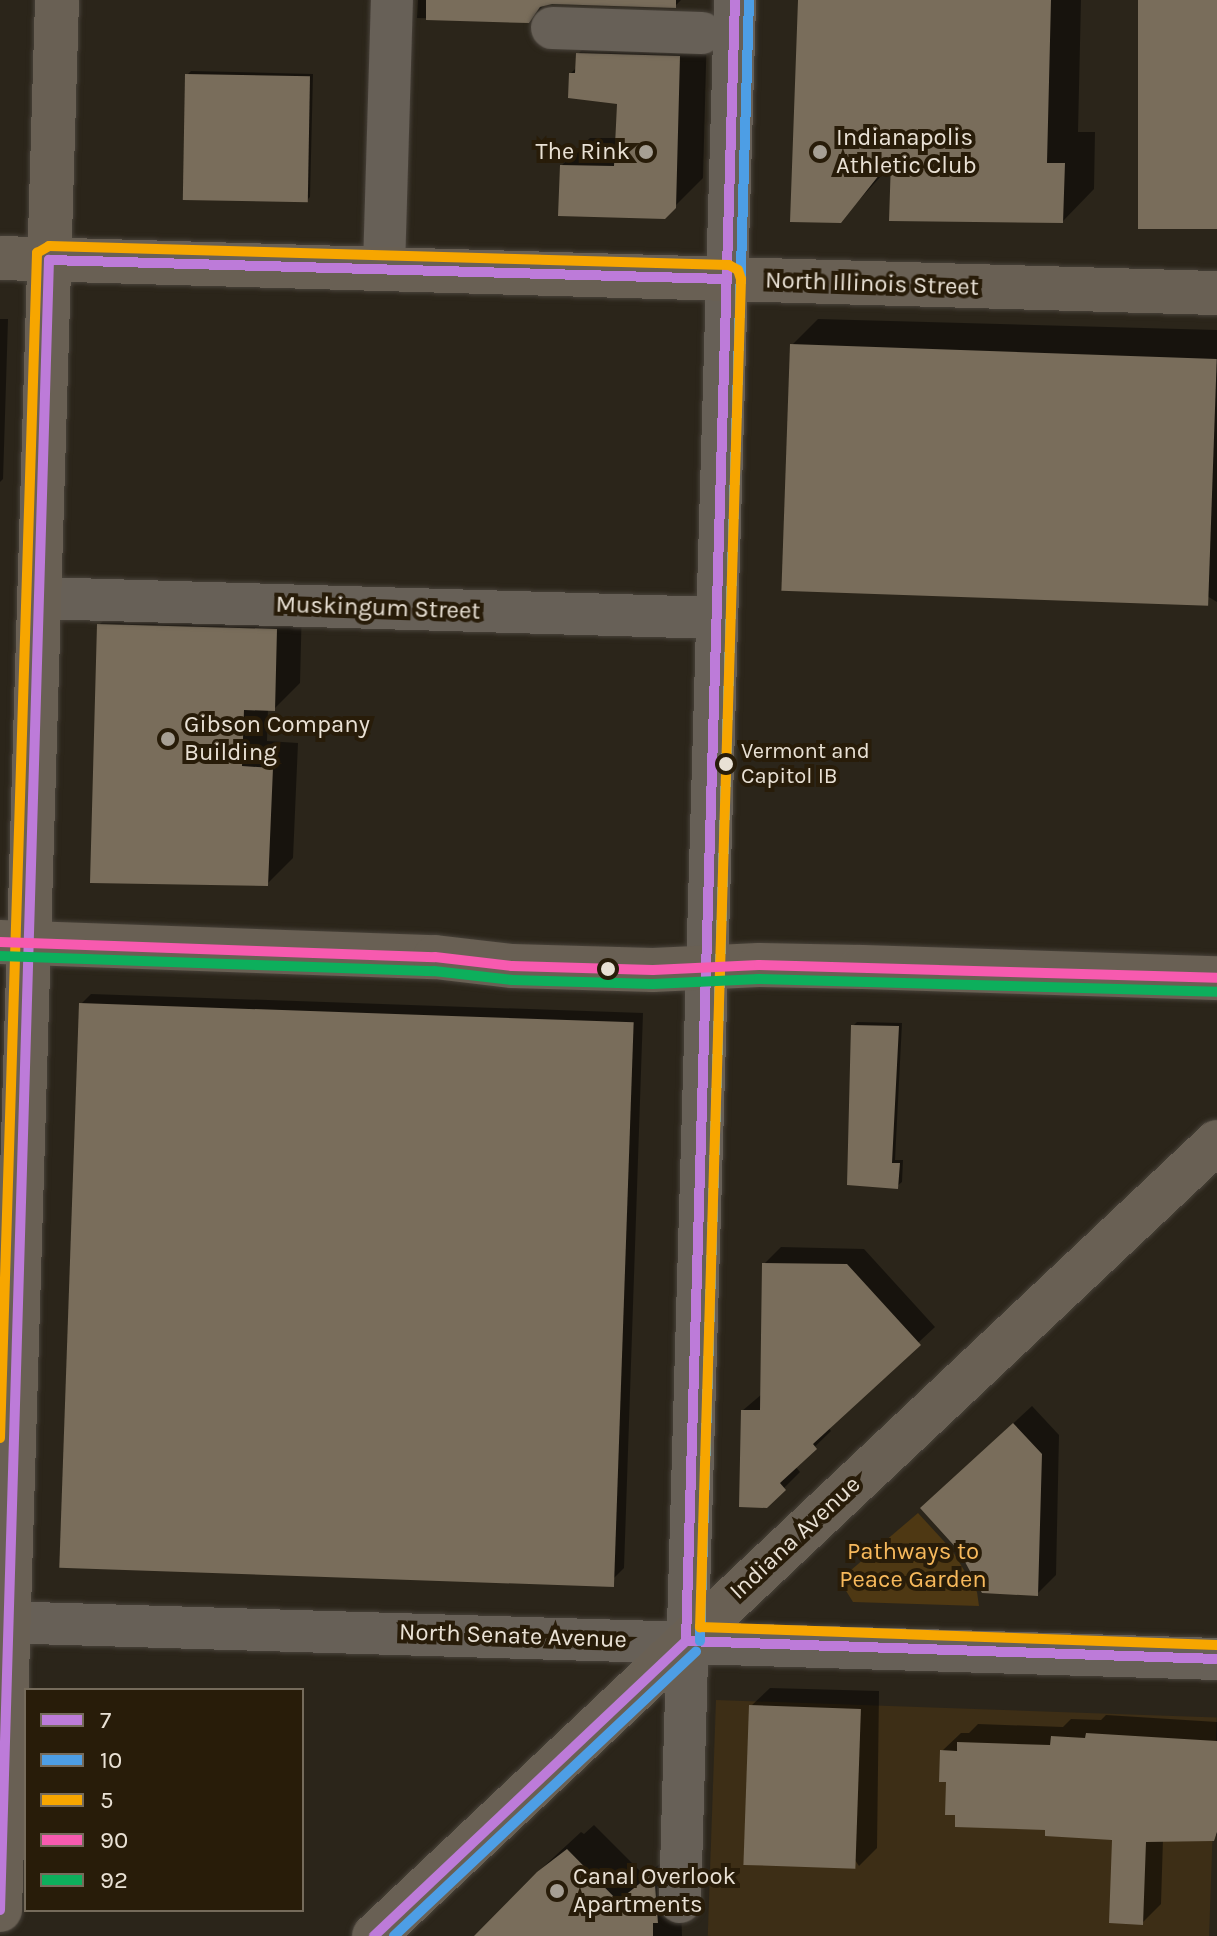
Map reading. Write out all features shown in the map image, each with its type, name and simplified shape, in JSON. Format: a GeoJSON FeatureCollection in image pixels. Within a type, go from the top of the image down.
{"type":"FeatureCollection","features":[{"type":"Feature","properties":{"kind":"main road"},"geometry":{"type":"LineString","coordinates":[[0,1910],[14,942],[39,598],[57,0]]}},
{"type":"Feature","properties":{"kind":"main road","name":"North Illinois Street"},"geometry":{"type":"LineString","coordinates":[[0,258],[1217,293]]}},
{"type":"Feature","properties":{"kind":"main road"},"geometry":{"type":"LineString","coordinates":[[14,942],[435,957],[512,966],[708,969],[759,965],[902,967],[1217,978]]}},
{"type":"Feature","properties":{"kind":"main road","name":"Indiana Avenue"},"geometry":{"type":"LineString","coordinates":[[374,1936],[1217,1142]]}},
{"type":"Feature","properties":{"kind":"street"},"geometry":{"type":"LineString","coordinates":[[384,267],[392,0]]}},
{"type":"Feature","properties":{"kind":"street"},"geometry":{"type":"LineString","coordinates":[[680,1902],[735,0]]}},
{"type":"Feature","properties":{"kind":"street"},"geometry":{"type":"LineString","coordinates":[[552,28],[702,33]]}},
{"type":"Feature","properties":{"kind":"street","name":"Muskingum Street"},"geometry":{"type":"LineString","coordinates":[[39,598],[717,618]]}},
{"type":"Feature","properties":{"kind":"street","name":"North Senate Avenue"},"geometry":{"type":"LineString","coordinates":[[4,1622],[1217,1659]]}},
{"type":"Feature","properties":{"kind":"shaded area"},"geometry":{"type":"Polygon","coordinates":[[[716,1700],[1217,1717],[1209,1936],[708,1936],[716,1700]]]}},
{"type":"Feature","properties":{"kind":"green space","name":"Pathways to Peace Garden"},"geometry":{"type":"Polygon","coordinates":[[[918,1513],[952,1550],[977,1592],[979,1606],[853,1602],[843,1586],[844,1576],[918,1513]]]}},
{"type":"Feature","properties":{"kind":"building"},"geometry":{"type":"Polygon","coordinates":[[[426,0],[676,0],[676,8],[552,4],[540,7],[529,23],[426,20],[426,0]]]}},
{"type":"Feature","properties":{"kind":"building"},"geometry":{"type":"Polygon","coordinates":[[[798,0],[1051,0],[1047,163],[1065,163],[1063,223],[889,221],[891,160],[841,223],[790,222],[798,0]]]}},
{"type":"Feature","properties":{"kind":"building"},"geometry":{"type":"Polygon","coordinates":[[[1138,0],[1217,0],[1217,229],[1138,229],[1138,0]]]}},
{"type":"Feature","properties":{"kind":"building","name":"The Rink"},"geometry":{"type":"Polygon","coordinates":[[[576,53],[680,56],[676,208],[665,219],[558,216],[560,165],[614,166],[617,104],[568,98],[569,73],[575,73],[576,53]]]}},
{"type":"Feature","properties":{"kind":"building"},"geometry":{"type":"Polygon","coordinates":[[[185,74],[310,76],[308,202],[183,200],[185,74]]]}},
{"type":"Feature","properties":{"kind":"building"},"geometry":{"type":"Polygon","coordinates":[[[790,344],[1217,359],[1208,606],[781,591],[790,344]]]}},
{"type":"Feature","properties":{"kind":"building","name":"Gibson Company Building"},"geometry":{"type":"Polygon","coordinates":[[[97,624],[277,629],[275,711],[244,710],[242,766],[273,768],[268,886],[90,883],[97,624]]]}},
{"type":"Feature","properties":{"kind":"building"},"geometry":{"type":"Polygon","coordinates":[[[79,1003],[634,1022],[614,1587],[59,1568],[79,1003]]]}},
{"type":"Feature","properties":{"kind":"building"},"geometry":{"type":"Polygon","coordinates":[[[851,1025],[899,1026],[892,1163],[900,1163],[898,1189],[847,1185],[851,1025]]]}},
{"type":"Feature","properties":{"kind":"building"},"geometry":{"type":"Polygon","coordinates":[[[762,1263],[847,1264],[921,1345],[813,1444],[817,1449],[780,1483],[786,1490],[767,1508],[739,1507],[741,1410],[760,1410],[762,1263]]]}},
{"type":"Feature","properties":{"kind":"building"},"geometry":{"type":"Polygon","coordinates":[[[1013,1423],[1042,1454],[1038,1596],[982,1593],[959,1551],[920,1508],[1013,1423]]]}},
{"type":"Feature","properties":{"kind":"building"},"geometry":{"type":"Polygon","coordinates":[[[749,1705],[861,1709],[855,1869],[743,1865],[749,1705]]]}},
{"type":"Feature","properties":{"kind":"building"},"geometry":{"type":"Polygon","coordinates":[[[1086,1733],[1217,1741],[1217,1832],[1214,1841],[1146,1842],[1143,1925],[1109,1923],[1112,1840],[1045,1836],[1045,1830],[955,1827],[955,1815],[945,1815],[946,1782],[939,1782],[940,1750],[957,1751],[957,1742],[1050,1745],[1051,1736],[1085,1738],[1086,1733]]]}},
{"type":"Feature","properties":{"kind":"building","name":"Canal Overlook Apartments"},"geometry":{"type":"Polygon","coordinates":[[[567,1849],[618,1901],[654,1872],[658,1923],[653,1923],[653,1936],[474,1936],[537,1872],[567,1849]]]}},
{"type":"Feature","properties":{"kind":"transit line","name":"7"},"geometry":{"type":"LineString","coordinates":[[686,1641],[735,0]]}},
{"type":"Feature","properties":{"kind":"transit line","name":"10"},"geometry":{"type":"LineString","coordinates":[[700,1641],[749,0]]}},
{"type":"Feature","properties":{"kind":"transit line","name":"5"},"geometry":{"type":"LineString","coordinates":[[0,1438],[37,253],[49,246],[729,265],[738,270],[741,279],[700,1627],[1217,1645]]}},
{"type":"Feature","properties":{"kind":"transit line","name":"7"},"geometry":{"type":"LineString","coordinates":[[0,1910],[49,260],[727,279]]}},
{"type":"Feature","properties":{"kind":"transit line","name":"90"},"geometry":{"type":"LineString","coordinates":[[0,942],[435,957],[512,966],[653,970],[759,965],[1217,978]]}},
{"type":"Feature","properties":{"kind":"transit line","name":"92"},"geometry":{"type":"LineString","coordinates":[[0,956],[434,971],[512,980],[653,984],[759,979],[1217,992]]}},
{"type":"Feature","properties":{"kind":"transit line","name":"7"},"geometry":{"type":"LineString","coordinates":[[686,1641],[1217,1659]]}},
{"type":"Feature","properties":{"kind":"transit line","name":"7"},"geometry":{"type":"LineString","coordinates":[[374,1936],[686,1641]]}},
{"type":"Feature","properties":{"kind":"transit line","name":"10"},"geometry":{"type":"LineString","coordinates":[[394,1936],[696,1651]]}},
{"type":"Feature","properties":{"kind":"place","name":"The Rink"},"geometry":{"type":"Point","coordinates":[646,152]}},
{"type":"Feature","properties":{"kind":"place","name":"Indianapolis Athletic Club"},"geometry":{"type":"Point","coordinates":[820,152]}},
{"type":"Feature","properties":{"kind":"place","name":"Gibson Company Building"},"geometry":{"type":"Point","coordinates":[168,739]}},
{"type":"Feature","properties":{"kind":"place","name":"Vermont and Capitol IB"},"geometry":{"type":"Point","coordinates":[726,764]}},
{"type":"Feature","properties":{"kind":"place","name":"Canal Overlook Apartments"},"geometry":{"type":"Point","coordinates":[557,1891]}}]}
